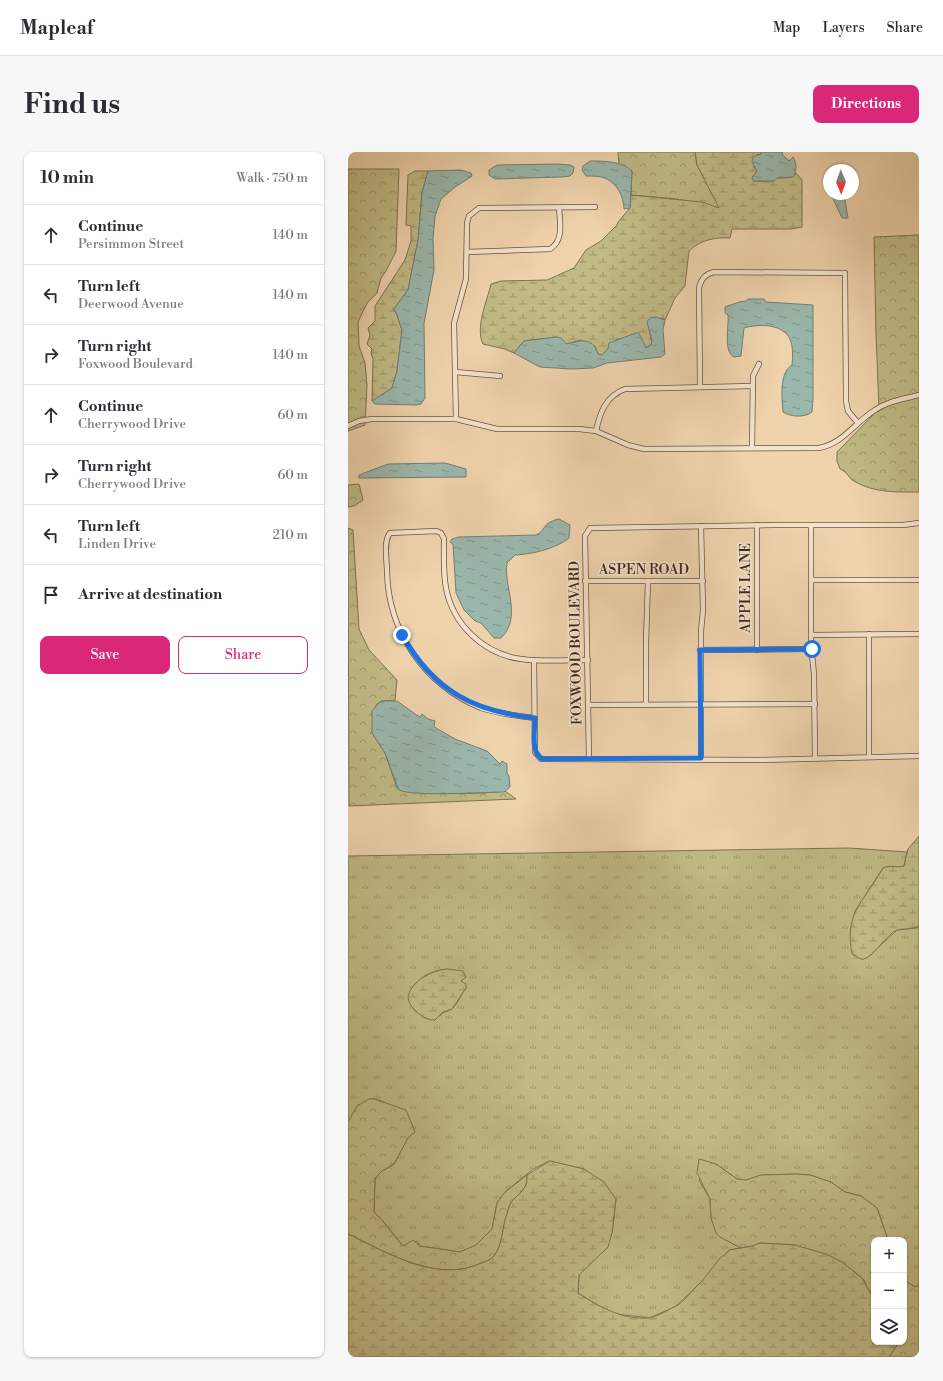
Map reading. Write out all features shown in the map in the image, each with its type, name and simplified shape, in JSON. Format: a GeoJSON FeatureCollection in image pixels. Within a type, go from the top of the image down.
{"type":"FeatureCollection","features":[{"type":"Feature","properties":{"kind":"street"},"geometry":{"type":"LineString","coordinates":[[456,419],[454,323],[466,279],[468,219],[477,209],[595,207]]}},
{"type":"Feature","properties":{"kind":"street"},"geometry":{"type":"LineString","coordinates":[[467,252],[550,249],[556,245],[559,238],[559,208]]}},
{"type":"Feature","properties":{"kind":"street"},"geometry":{"type":"LineString","coordinates":[[700,387],[699,288],[700,282],[705,275],[714,272],[845,273],[846,401],[848,411],[858,423]]}},
{"type":"Feature","properties":{"kind":"street"},"geometry":{"type":"LineString","coordinates":[[752,448],[752,386],[753,376],[759,364]]}},
{"type":"Feature","properties":{"kind":"street"},"geometry":{"type":"LineString","coordinates":[[455,372],[500,376]]}},
{"type":"Feature","properties":{"kind":"street"},"geometry":{"type":"LineString","coordinates":[[596,431],[603,407],[611,398],[623,390],[632,387],[752,386]]}},
{"type":"Feature","properties":{"kind":"street"},"geometry":{"type":"LineString","coordinates":[[348,426],[359,421],[372,419],[456,419],[497,429],[579,429],[596,431],[628,445],[644,449],[826,446],[843,438],[858,423],[883,405],[919,395]]}},
{"type":"Feature","properties":{"kind":"street","name":"FOXWOOD BOULEVARD"},"geometry":{"type":"LineString","coordinates":[[589,759],[585,536],[590,528],[757,525],[903,525],[919,523]]}},
{"type":"Feature","properties":{"kind":"street","name":"APPLE LANE"},"geometry":{"type":"LineString","coordinates":[[757,525],[757,650]]}},
{"type":"Feature","properties":{"kind":"street"},"geometry":{"type":"LineString","coordinates":[[701,526],[701,758]]}},
{"type":"Feature","properties":{"kind":"street"},"geometry":{"type":"LineString","coordinates":[[811,526],[811,635],[815,704],[815,758]]}},
{"type":"Feature","properties":{"kind":"street"},"geometry":{"type":"LineString","coordinates":[[535,718],[497,712],[469,702],[442,685],[418,662],[402,635],[391,606],[387,578],[388,535],[393,531],[436,531],[441,534],[444,539],[446,590],[452,608],[460,622],[475,638],[493,650],[513,658],[534,660],[588,660]]}},
{"type":"Feature","properties":{"kind":"street"},"geometry":{"type":"LineString","coordinates":[[811,580],[919,580]]}},
{"type":"Feature","properties":{"kind":"street","name":"ASPEN ROAD"},"geometry":{"type":"LineString","coordinates":[[585,581],[702,581]]}},
{"type":"Feature","properties":{"kind":"street"},"geometry":{"type":"LineString","coordinates":[[646,704],[648,581]]}},
{"type":"Feature","properties":{"kind":"street"},"geometry":{"type":"LineString","coordinates":[[869,634],[870,757]]}},
{"type":"Feature","properties":{"kind":"street"},"geometry":{"type":"LineString","coordinates":[[811,635],[919,634]]}},
{"type":"Feature","properties":{"kind":"street"},"geometry":{"type":"LineString","coordinates":[[700,650],[812,649]]}},
{"type":"Feature","properties":{"kind":"street"},"geometry":{"type":"LineString","coordinates":[[534,660],[535,752],[538,757],[543,759],[919,756]]}},
{"type":"Feature","properties":{"kind":"street"},"geometry":{"type":"LineString","coordinates":[[589,705],[815,704]]}},
{"type":"Feature","properties":{"kind":"green space"},"geometry":{"type":"Polygon","coordinates":[[[618,152],[695,152],[697,165],[720,208],[677,199],[631,195],[632,171],[619,164],[618,152]]]}},
{"type":"Feature","properties":{"kind":"green space"},"geometry":{"type":"Polygon","coordinates":[[[695,152],[761,152],[761,154],[756,155],[754,167],[757,171],[752,178],[754,181],[770,182],[777,178],[793,177],[796,173],[802,180],[802,227],[791,229],[732,229],[730,238],[708,240],[693,247],[689,251],[685,286],[675,298],[665,320],[662,318],[649,330],[652,343],[646,348],[642,342],[628,336],[623,339],[617,339],[602,355],[598,354],[595,346],[581,340],[566,344],[557,337],[524,341],[514,353],[505,349],[483,344],[480,330],[481,322],[491,284],[501,281],[547,280],[574,268],[586,250],[601,241],[617,225],[630,208],[631,195],[702,202],[719,208],[697,165],[695,152]]]}},
{"type":"Feature","properties":{"kind":"green space"},"geometry":{"type":"Polygon","coordinates":[[[348,169],[399,169],[396,251],[381,278],[377,293],[367,303],[358,322],[359,346],[365,363],[367,385],[365,425],[348,431],[348,169]]]}},
{"type":"Feature","properties":{"kind":"green space"},"geometry":{"type":"Polygon","coordinates":[[[415,171],[428,171],[422,193],[418,240],[408,290],[394,309],[402,330],[397,371],[392,388],[372,401],[373,359],[371,353],[372,349],[367,344],[370,335],[368,328],[375,321],[375,306],[405,260],[411,241],[411,226],[406,225],[408,175],[415,171]]]}},
{"type":"Feature","properties":{"kind":"green space"},"geometry":{"type":"Polygon","coordinates":[[[919,235],[919,492],[877,490],[852,480],[840,469],[837,461],[837,452],[879,409],[874,237],[919,235]]]}},
{"type":"Feature","properties":{"kind":"green space"},"geometry":{"type":"Polygon","coordinates":[[[359,484],[363,500],[354,506],[348,507],[348,485],[359,484]]]}},
{"type":"Feature","properties":{"kind":"green space"},"geometry":{"type":"Polygon","coordinates":[[[348,528],[353,530],[359,629],[369,650],[397,680],[395,700],[381,701],[376,705],[372,733],[385,753],[397,788],[405,791],[432,793],[482,793],[505,791],[516,799],[349,806],[348,528]]]}},
{"type":"Feature","properties":{"kind":"green space"},"geometry":{"type":"Polygon","coordinates":[[[919,836],[919,926],[897,930],[888,936],[872,954],[864,959],[852,954],[850,940],[851,928],[853,917],[857,908],[883,868],[904,866],[908,849],[919,836]]]}},
{"type":"Feature","properties":{"kind":"green space"},"geometry":{"type":"Polygon","coordinates":[[[849,848],[907,852],[904,866],[883,868],[855,911],[850,934],[871,954],[897,930],[916,928],[919,926],[919,1285],[915,1287],[907,1282],[907,1237],[887,1237],[877,1208],[861,1196],[845,1192],[831,1182],[810,1175],[762,1175],[746,1181],[737,1179],[716,1164],[699,1180],[710,1199],[711,1218],[720,1237],[741,1248],[729,1250],[709,1275],[675,1307],[649,1318],[616,1314],[604,1309],[578,1293],[579,1275],[592,1261],[612,1233],[616,1199],[584,1169],[549,1161],[532,1170],[505,1192],[497,1203],[492,1229],[476,1245],[460,1252],[420,1246],[417,1241],[403,1246],[374,1212],[375,1178],[382,1171],[394,1164],[408,1137],[415,1132],[389,1105],[376,1100],[369,1099],[348,1122],[348,856],[849,848]],[[447,969],[432,972],[422,978],[418,983],[410,1002],[415,1011],[440,1016],[453,1008],[466,988],[461,981],[463,979],[447,969]]]}},
{"type":"Feature","properties":{"kind":"green space"},"geometry":{"type":"Polygon","coordinates":[[[447,969],[463,971],[466,977],[461,981],[466,984],[466,988],[452,1009],[443,1012],[435,1020],[431,1020],[421,1015],[412,1007],[408,998],[409,993],[420,979],[436,971],[447,969]]]}},
{"type":"Feature","properties":{"kind":"green space"},"geometry":{"type":"Polygon","coordinates":[[[369,1099],[374,1099],[406,1110],[415,1132],[408,1138],[394,1164],[382,1171],[375,1178],[374,1212],[403,1246],[413,1240],[420,1246],[460,1252],[476,1245],[492,1229],[497,1203],[505,1192],[527,1175],[525,1187],[509,1206],[499,1248],[491,1259],[474,1266],[458,1269],[425,1267],[393,1256],[348,1234],[348,1122],[357,1106],[369,1099]]]}},
{"type":"Feature","properties":{"kind":"green space"},"geometry":{"type":"Polygon","coordinates":[[[699,1159],[716,1164],[737,1179],[746,1180],[761,1175],[810,1175],[831,1182],[845,1192],[861,1196],[877,1208],[887,1237],[871,1237],[871,1294],[863,1279],[842,1262],[795,1245],[760,1243],[741,1248],[720,1237],[716,1233],[711,1218],[710,1199],[697,1173],[699,1159]]]}},
{"type":"Feature","properties":{"kind":"green space"},"geometry":{"type":"Polygon","coordinates":[[[550,1161],[584,1169],[604,1182],[616,1199],[612,1233],[608,1247],[579,1275],[578,1293],[603,1308],[620,1315],[630,1317],[649,1318],[659,1315],[677,1306],[683,1301],[702,1281],[720,1258],[729,1250],[753,1246],[760,1243],[795,1245],[826,1254],[842,1262],[863,1279],[871,1294],[871,1345],[897,1345],[889,1357],[348,1357],[348,1234],[393,1256],[425,1267],[458,1269],[474,1266],[489,1260],[499,1248],[509,1206],[525,1187],[527,1175],[550,1161]]]}},
{"type":"Feature","properties":{"kind":"green space"},"geometry":{"type":"Polygon","coordinates":[[[907,1282],[915,1287],[919,1285],[919,1357],[889,1357],[897,1345],[907,1345],[907,1282]]]}},
{"type":"Feature","properties":{"kind":"water"},"geometry":{"type":"Polygon","coordinates":[[[761,152],[783,152],[782,154],[789,161],[793,157],[796,167],[793,177],[777,178],[774,181],[754,181],[752,178],[757,171],[752,162],[753,157],[761,154],[761,152]]]}},
{"type":"Feature","properties":{"kind":"water"},"geometry":{"type":"Polygon","coordinates":[[[590,161],[618,163],[632,171],[630,208],[624,209],[623,200],[619,191],[609,180],[596,176],[586,176],[582,170],[583,166],[590,161]]]}},
{"type":"Feature","properties":{"kind":"water"},"geometry":{"type":"Polygon","coordinates":[[[497,165],[570,165],[574,167],[573,173],[570,176],[561,177],[495,179],[489,175],[489,170],[497,165]]]}},
{"type":"Feature","properties":{"kind":"water"},"geometry":{"type":"Polygon","coordinates":[[[461,170],[471,173],[472,176],[455,187],[441,199],[435,216],[433,239],[434,270],[424,323],[425,398],[421,404],[416,405],[375,404],[372,401],[392,388],[397,371],[402,330],[394,309],[408,290],[418,240],[422,193],[428,171],[461,170]]]}},
{"type":"Feature","properties":{"kind":"water"},"geometry":{"type":"Polygon","coordinates":[[[834,200],[845,200],[848,218],[842,218],[834,200]]]}},
{"type":"Feature","properties":{"kind":"water"},"geometry":{"type":"Polygon","coordinates":[[[748,299],[764,299],[766,302],[813,305],[813,399],[812,412],[809,414],[798,416],[783,412],[783,379],[788,369],[792,365],[793,355],[790,339],[781,330],[776,327],[769,326],[744,328],[741,356],[734,357],[731,354],[727,338],[728,315],[725,313],[725,307],[746,301],[748,299]]]}},
{"type":"Feature","properties":{"kind":"water"},"geometry":{"type":"Polygon","coordinates":[[[656,317],[665,320],[663,330],[665,354],[661,357],[607,363],[593,368],[571,369],[540,367],[514,353],[524,341],[557,337],[561,338],[566,344],[581,341],[589,342],[596,348],[598,354],[602,355],[608,349],[609,343],[636,333],[639,333],[646,348],[651,345],[652,340],[647,322],[650,318],[656,317]]]}},
{"type":"Feature","properties":{"kind":"water"},"geometry":{"type":"Polygon","coordinates":[[[445,463],[466,469],[466,477],[359,478],[359,475],[388,464],[445,463]]]}},
{"type":"Feature","properties":{"kind":"water"},"geometry":{"type":"Polygon","coordinates":[[[559,519],[570,525],[569,538],[544,550],[515,555],[507,563],[507,582],[512,611],[511,621],[501,638],[494,638],[481,623],[475,621],[464,610],[456,593],[453,544],[450,542],[452,539],[459,537],[536,535],[542,531],[549,522],[559,519]]]}},
{"type":"Feature","properties":{"kind":"water"},"geometry":{"type":"Polygon","coordinates":[[[381,701],[397,701],[418,716],[420,717],[422,714],[428,719],[435,721],[434,726],[436,728],[455,739],[487,751],[500,764],[502,761],[507,764],[510,787],[504,792],[433,794],[399,790],[385,753],[372,733],[372,711],[381,701]]]}},
{"type":"Feature","properties":{"kind":"route"},"geometry":{"type":"LineString","coordinates":[[402,635],[418,662],[429,674],[454,694],[482,708],[510,715],[535,718],[535,752],[541,759],[701,758],[700,650],[812,649]]}}]}
